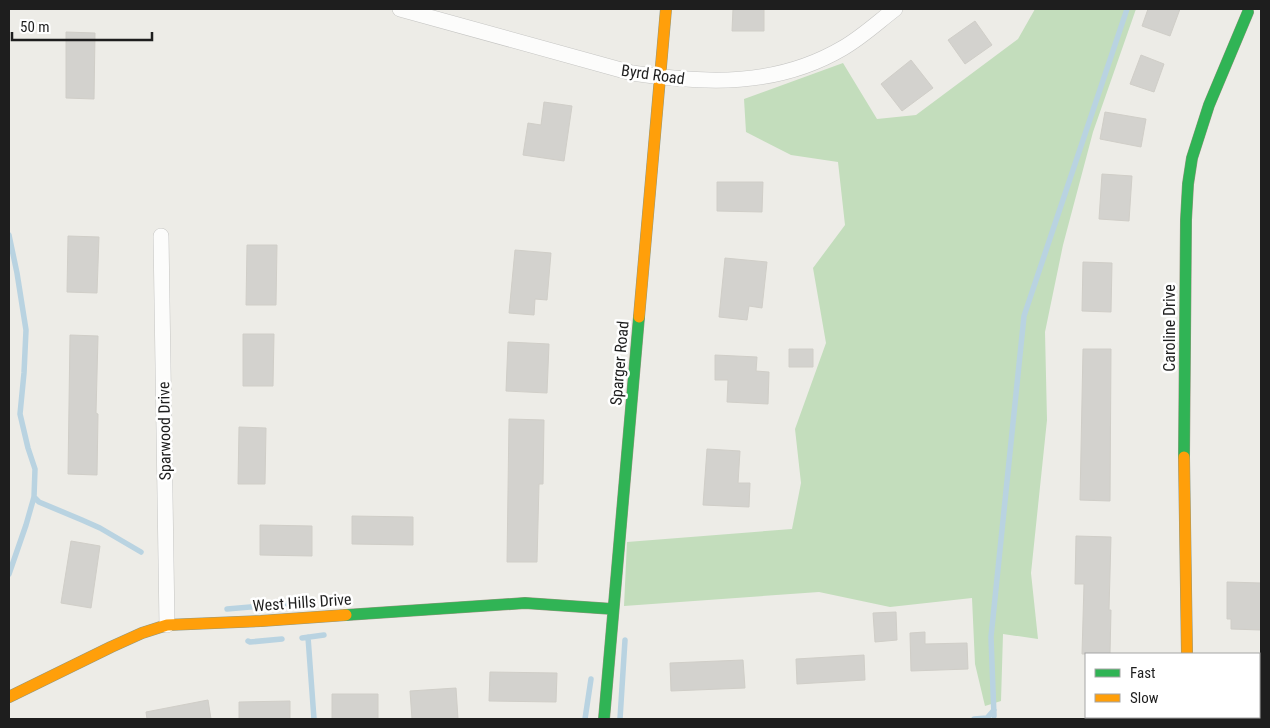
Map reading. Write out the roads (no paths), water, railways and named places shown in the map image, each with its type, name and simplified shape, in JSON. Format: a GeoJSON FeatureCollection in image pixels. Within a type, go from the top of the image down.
{"type":"FeatureCollection","features":[{"type":"Feature","properties":{"kind":"street","name":"Byrd Road"},"geometry":{"type":"LineString","coordinates":[[400,9],[632,73],[687,80],[728,80],[774,76],[795,70],[844,48],[895,9]]}},
{"type":"Feature","properties":{"kind":"street","name":"Sparger Road"},"geometry":{"type":"LineString","coordinates":[[604,719],[666,9]]}},
{"type":"Feature","properties":{"kind":"street","name":"Caroline Drive"},"geometry":{"type":"LineString","coordinates":[[1187,653],[1184,470],[1188,184],[1192,158],[1209,105],[1248,12]]}},
{"type":"Feature","properties":{"kind":"street","name":"Sparwood Drive"},"geometry":{"type":"LineString","coordinates":[[161,236],[167,625]]}},
{"type":"Feature","properties":{"kind":"street","name":"West Hills Drive"},"geometry":{"type":"LineString","coordinates":[[9,697],[142,633],[167,625],[261,622],[525,602],[613,609]]}},
{"type":"Feature","properties":{"kind":"street"},"geometry":{"type":"LineString","coordinates":[[1136,719],[1151,718]]}},
{"type":"Feature","properties":{"kind":"waterway"},"geometry":{"type":"LineString","coordinates":[[994,716],[991,637],[1024,316],[1127,9]]}},
{"type":"Feature","properties":{"kind":"waterway"},"geometry":{"type":"LineString","coordinates":[[9,235],[26,330],[20,414],[35,469],[34,497],[9,574]]}},
{"type":"Feature","properties":{"kind":"waterway"},"geometry":{"type":"LineString","coordinates":[[34,497],[39,502],[100,528],[141,552]]}},
{"type":"Feature","properties":{"kind":"waterway"},"geometry":{"type":"LineString","coordinates":[[227,609],[296,603]]}},
{"type":"Feature","properties":{"kind":"waterway"},"geometry":{"type":"LineString","coordinates":[[302,638],[324,635]]}},
{"type":"Feature","properties":{"kind":"waterway"},"geometry":{"type":"LineString","coordinates":[[308,637],[314,719]]}},
{"type":"Feature","properties":{"kind":"waterway"},"geometry":{"type":"LineString","coordinates":[[248,641],[282,639]]}},
{"type":"Feature","properties":{"kind":"waterway"},"geometry":{"type":"LineString","coordinates":[[620,719],[625,640]]}},
{"type":"Feature","properties":{"kind":"waterway"},"geometry":{"type":"LineString","coordinates":[[585,719],[591,679]]}},
{"type":"Feature","properties":{"kind":"waterway"},"geometry":{"type":"LineString","coordinates":[[974,719],[987,718],[994,710]]}}]}
